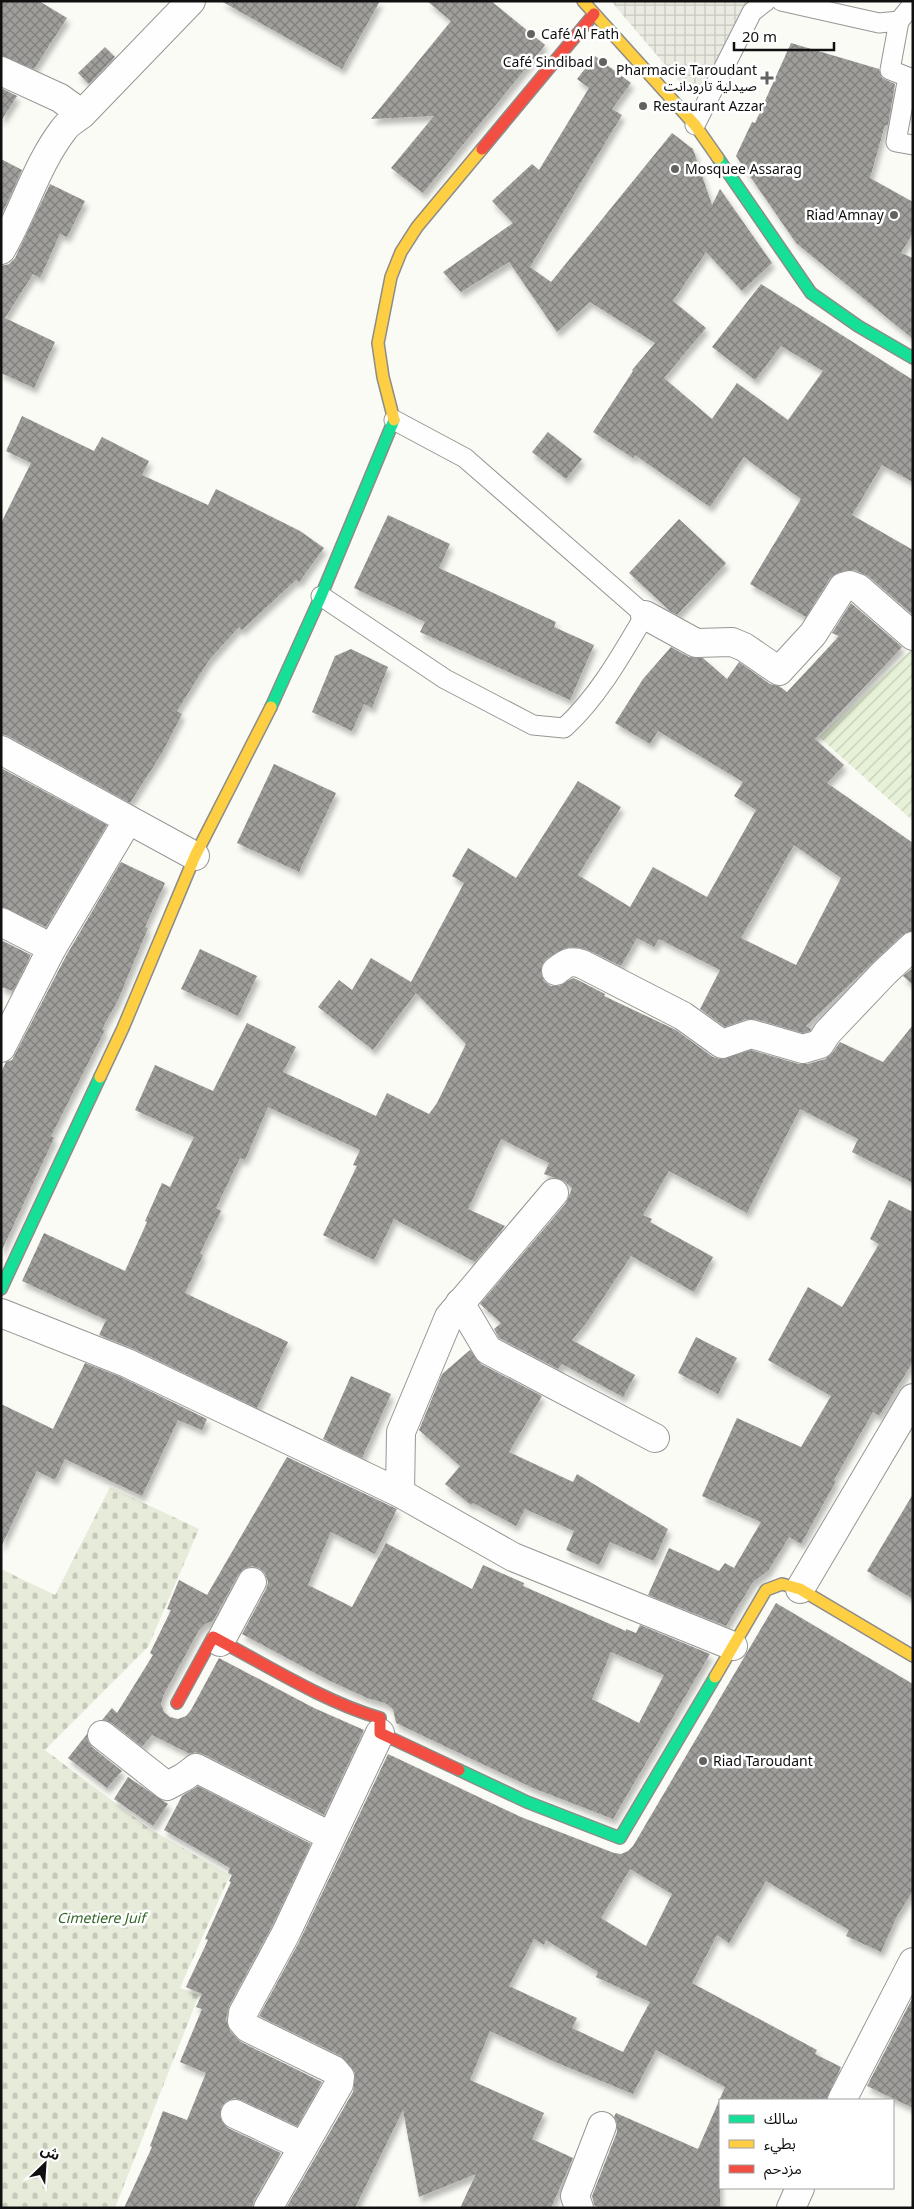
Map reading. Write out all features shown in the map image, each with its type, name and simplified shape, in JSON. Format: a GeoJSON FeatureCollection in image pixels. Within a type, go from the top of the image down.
{"type":"FeatureCollection","features":[{"type":"Feature","properties":{"kind":"street"},"geometry":{"type":"LineString","coordinates":[[1,250],[14,227],[36,176],[65,128],[82,114],[191,1]]}},
{"type":"Feature","properties":{"kind":"street"},"geometry":{"type":"LineString","coordinates":[[583,1],[695,125],[812,293],[858,326],[913,358]]}},
{"type":"Feature","properties":{"kind":"street"},"geometry":{"type":"LineString","coordinates":[[1,1289],[123,1028],[196,856],[257,736],[321,596],[394,420],[383,376],[378,343],[392,277],[401,252],[417,227],[594,14]]}},
{"type":"Feature","properties":{"kind":"street"},"geometry":{"type":"LineString","coordinates":[[1,71],[60,98],[82,114]]}},
{"type":"Feature","properties":{"kind":"street"},"geometry":{"type":"LineString","coordinates":[[645,616],[696,643],[732,642],[744,647],[779,671],[813,634],[843,587],[850,585],[858,588],[913,636]]}},
{"type":"Feature","properties":{"kind":"street"},"geometry":{"type":"LineString","coordinates":[[1,750],[196,856]]}},
{"type":"Feature","properties":{"kind":"street"},"geometry":{"type":"LineString","coordinates":[[1,1048],[52,948],[128,820]]}},
{"type":"Feature","properties":{"kind":"street"},"geometry":{"type":"LineString","coordinates":[[1,922],[52,948]]}},
{"type":"Feature","properties":{"kind":"street"},"geometry":{"type":"LineString","coordinates":[[556,971],[572,961],[582,964],[683,1016],[722,1044],[751,1034],[803,1049],[820,1044],[879,978],[913,946]]}},
{"type":"Feature","properties":{"kind":"street"},"geometry":{"type":"LineString","coordinates":[[400,1493],[401,1432],[450,1317],[554,1193]]}},
{"type":"Feature","properties":{"kind":"street"},"geometry":{"type":"LineString","coordinates":[[460,1303],[488,1350],[655,1438]]}},
{"type":"Feature","properties":{"kind":"street"},"geometry":{"type":"LineString","coordinates":[[1,1313],[127,1363],[400,1493],[513,1557],[733,1646]]}},
{"type":"Feature","properties":{"kind":"street"},"geometry":{"type":"LineString","coordinates":[[800,1589],[913,1398]]}},
{"type":"Feature","properties":{"kind":"street"},"geometry":{"type":"LineString","coordinates":[[220,1642],[252,1582]]}},
{"type":"Feature","properties":{"kind":"street"},"geometry":{"type":"LineString","coordinates":[[380,1733],[527,1802],[620,1838],[766,1590],[774,1584],[784,1582],[800,1589],[913,1656]]}},
{"type":"Feature","properties":{"kind":"street"},"geometry":{"type":"LineString","coordinates":[[177,1703],[213,1637],[321,1694],[362,1713],[380,1718],[380,1733],[286,1933],[243,2013],[242,2021],[248,2028],[334,2070],[340,2077],[339,2084],[268,2208]]}},
{"type":"Feature","properties":{"kind":"street"},"geometry":{"type":"LineString","coordinates":[[102,1735],[167,1786],[196,1768],[330,1836]]}},
{"type":"Feature","properties":{"kind":"street"},"geometry":{"type":"LineString","coordinates":[[843,2099],[913,1962]]}},
{"type":"Feature","properties":{"kind":"street"},"geometry":{"type":"LineString","coordinates":[[235,2114],[303,2146]]}},
{"type":"Feature","properties":{"kind":"street"},"geometry":{"type":"LineString","coordinates":[[578,2208],[575,2196],[602,2126]]}},
{"type":"Feature","properties":{"kind":"street"},"geometry":{"type":"LineString","coordinates":[[791,2208],[800,2189]]}},
{"type":"Feature","properties":{"kind":"lane"},"geometry":{"type":"LineString","coordinates":[[695,125],[752,12],[766,1]]}},
{"type":"Feature","properties":{"kind":"lane"},"geometry":{"type":"LineString","coordinates":[[780,1],[879,23],[899,22]]}},
{"type":"Feature","properties":{"kind":"lane"},"geometry":{"type":"LineString","coordinates":[[913,4],[899,22],[890,70],[908,77],[896,142],[913,145]]}},
{"type":"Feature","properties":{"kind":"lane"},"geometry":{"type":"LineString","coordinates":[[321,596],[445,679],[533,725],[564,728],[575,718],[599,688],[645,616],[465,458],[394,420]]}},
{"type":"Feature","properties":{"kind":"green space"},"geometry":{"type":"Polygon","coordinates":[[[913,648],[913,821],[819,737],[913,648]]]}},
{"type":"Feature","properties":{"kind":"green space","name":"Cimetiere Juif"},"geometry":{"type":"Polygon","coordinates":[[[110,1487],[199,1529],[148,1647],[45,1750],[150,1829],[230,1875],[180,1988],[199,1995],[115,2208],[1,2208],[1,1569],[55,1595],[110,1487]]]}},
{"type":"Feature","properties":{"kind":"shaded area"},"geometry":{"type":"Polygon","coordinates":[[[611,1],[766,1],[713,90],[700,95],[687,91],[611,1]]]}},
{"type":"Feature","properties":{"kind":"building"},"geometry":{"type":"Polygon","coordinates":[[[1,1],[39,1],[67,18],[34,69],[1,56],[1,1]]]}},
{"type":"Feature","properties":{"kind":"building"},"geometry":{"type":"Polygon","coordinates":[[[221,1],[380,1],[342,69],[221,1]]]}},
{"type":"Feature","properties":{"kind":"building"},"geometry":{"type":"Polygon","coordinates":[[[427,1],[491,1],[545,45],[423,193],[391,168],[434,116],[371,119],[451,21],[427,1]]]}},
{"type":"Feature","properties":{"kind":"building"},"geometry":{"type":"Polygon","coordinates":[[[791,43],[879,69],[882,78],[895,84],[888,125],[885,125],[870,178],[913,202],[913,233],[901,253],[913,258],[913,339],[796,243],[736,156],[752,122],[755,123],[791,43]]]}},
{"type":"Feature","properties":{"kind":"building"},"geometry":{"type":"Polygon","coordinates":[[[105,47],[115,57],[89,84],[78,73],[105,47]]]}},
{"type":"Feature","properties":{"kind":"building"},"geometry":{"type":"Polygon","coordinates":[[[595,56],[631,83],[612,109],[622,115],[530,267],[551,282],[672,133],[693,149],[712,205],[720,189],[772,263],[742,291],[706,252],[673,301],[706,328],[664,378],[712,419],[737,383],[788,420],[823,371],[781,346],[755,380],[712,347],[761,284],[913,380],[913,482],[882,465],[852,515],[913,550],[913,615],[868,576],[855,570],[839,572],[830,578],[806,617],[750,584],[801,499],[744,457],[710,507],[635,455],[633,458],[593,432],[632,370],[655,343],[590,302],[557,332],[509,262],[461,292],[443,272],[513,223],[492,201],[532,164],[539,170],[589,88],[577,79],[595,56]]]}},
{"type":"Feature","properties":{"kind":"building"},"geometry":{"type":"Polygon","coordinates":[[[1,88],[17,96],[1,121],[1,88]]]}},
{"type":"Feature","properties":{"kind":"building"},"geometry":{"type":"Polygon","coordinates":[[[1,159],[22,170],[1,216],[1,159]]]}},
{"type":"Feature","properties":{"kind":"building"},"geometry":{"type":"Polygon","coordinates":[[[50,184],[85,201],[67,237],[60,234],[40,278],[33,274],[5,318],[55,342],[34,388],[1,373],[1,266],[9,264],[15,258],[50,184]]]}},
{"type":"Feature","properties":{"kind":"building"},"geometry":{"type":"Polygon","coordinates":[[[22,416],[94,451],[102,437],[149,461],[142,475],[208,505],[216,489],[300,531],[324,548],[299,582],[296,580],[242,630],[239,627],[209,660],[177,711],[182,714],[162,753],[130,803],[8,736],[1,734],[1,523],[31,463],[6,451],[22,416]]]}},
{"type":"Feature","properties":{"kind":"building"},"geometry":{"type":"Polygon","coordinates":[[[548,432],[582,459],[566,479],[532,452],[548,432]]]}},
{"type":"Feature","properties":{"kind":"building"},"geometry":{"type":"Polygon","coordinates":[[[388,515],[450,544],[439,568],[556,622],[554,627],[594,645],[570,700],[420,632],[425,622],[354,588],[388,515]]]}},
{"type":"Feature","properties":{"kind":"building"},"geometry":{"type":"Polygon","coordinates":[[[679,519],[726,563],[677,615],[670,611],[629,573],[679,519]]]}},
{"type":"Feature","properties":{"kind":"building"},"geometry":{"type":"Polygon","coordinates":[[[851,603],[902,647],[815,739],[844,765],[827,783],[913,843],[913,931],[902,935],[806,1026],[811,1029],[810,1031],[803,1033],[755,1019],[746,1019],[725,1027],[700,1009],[720,970],[659,939],[654,947],[637,938],[621,966],[586,949],[565,948],[546,959],[542,965],[541,973],[544,981],[551,986],[559,986],[573,978],[576,979],[605,994],[604,996],[676,1030],[713,1057],[720,1059],[751,1050],[799,1064],[807,1064],[825,1059],[840,1042],[883,1062],[913,1025],[913,1183],[852,1152],[858,1139],[800,1109],[747,1213],[669,1171],[643,1215],[652,1219],[650,1222],[713,1257],[694,1292],[631,1256],[587,1322],[572,1340],[635,1375],[623,1397],[562,1364],[558,1369],[499,1338],[494,1329],[501,1323],[480,1304],[566,1203],[572,1188],[564,1181],[544,1174],[549,1163],[501,1139],[468,1209],[505,1226],[475,1262],[394,1219],[374,1260],[323,1235],[357,1166],[353,1165],[360,1150],[268,1107],[245,1160],[240,1158],[216,1208],[221,1211],[200,1253],[203,1255],[185,1293],[288,1342],[257,1408],[134,1349],[99,1335],[106,1320],[22,1281],[44,1233],[125,1271],[162,1183],[170,1187],[194,1137],[135,1110],[155,1065],[213,1091],[247,1023],[296,1047],[283,1072],[376,1116],[387,1093],[429,1114],[437,1103],[466,1044],[416,993],[373,1050],[318,1007],[339,980],[352,990],[371,958],[411,982],[464,883],[452,876],[468,848],[516,878],[578,781],[621,807],[578,875],[630,907],[653,867],[707,897],[756,810],[734,796],[743,782],[658,731],[650,744],[615,723],[643,679],[671,647],[689,657],[703,658],[727,679],[739,662],[770,684],[779,686],[787,692],[839,636],[832,633],[851,603]],[[794,845],[741,938],[796,965],[841,878],[794,845]]]}},
{"type":"Feature","properties":{"kind":"building"},"geometry":{"type":"Polygon","coordinates":[[[351,649],[388,667],[372,708],[364,704],[352,731],[312,712],[335,656],[351,649]]]}},
{"type":"Feature","properties":{"kind":"building"},"geometry":{"type":"Polygon","coordinates":[[[274,764],[336,793],[299,872],[237,843],[274,764]]]}},
{"type":"Feature","properties":{"kind":"building"},"geometry":{"type":"Polygon","coordinates":[[[1,768],[107,825],[46,927],[1,907],[1,768]]]}},
{"type":"Feature","properties":{"kind":"building"},"geometry":{"type":"Polygon","coordinates":[[[121,862],[165,883],[145,927],[148,928],[118,1000],[102,1029],[105,1030],[51,1136],[54,1138],[1,1252],[1,1072],[6,1062],[12,1060],[66,956],[121,862]]]}},
{"type":"Feature","properties":{"kind":"building"},"geometry":{"type":"Polygon","coordinates":[[[1,940],[31,955],[13,991],[1,987],[1,940]]]}},
{"type":"Feature","properties":{"kind":"building"},"geometry":{"type":"Polygon","coordinates":[[[200,949],[257,976],[238,1016],[181,989],[200,949]]]}},
{"type":"Feature","properties":{"kind":"building"},"geometry":{"type":"Polygon","coordinates":[[[913,968],[913,985],[903,976],[913,968]]]}},
{"type":"Feature","properties":{"kind":"building"},"geometry":{"type":"Polygon","coordinates":[[[889,1200],[913,1212],[913,1362],[879,1416],[873,1412],[834,1480],[836,1481],[801,1544],[789,1537],[768,1571],[753,1582],[726,1626],[648,1595],[669,1548],[719,1571],[725,1563],[734,1568],[761,1522],[702,1496],[737,1418],[801,1447],[831,1396],[768,1360],[808,1287],[842,1307],[879,1244],[870,1239],[889,1200]]]}},
{"type":"Feature","properties":{"kind":"building"},"geometry":{"type":"Polygon","coordinates":[[[696,1337],[737,1358],[718,1394],[678,1373],[696,1337]]]}},
{"type":"Feature","properties":{"kind":"building"},"geometry":{"type":"Polygon","coordinates":[[[470,1350],[481,1364],[542,1396],[509,1452],[573,1482],[577,1474],[668,1529],[654,1561],[610,1542],[599,1565],[566,1550],[574,1531],[525,1509],[516,1526],[473,1503],[471,1505],[445,1484],[460,1466],[419,1430],[442,1374],[470,1350]]]}},
{"type":"Feature","properties":{"kind":"building"},"geometry":{"type":"Polygon","coordinates":[[[85,1363],[121,1377],[207,1419],[202,1430],[178,1420],[142,1496],[65,1459],[55,1480],[37,1471],[1,1547],[1,1404],[53,1429],[85,1363]]]}},
{"type":"Feature","properties":{"kind":"building"},"geometry":{"type":"Polygon","coordinates":[[[351,1376],[391,1394],[362,1458],[323,1439],[351,1376]]]}},
{"type":"Feature","properties":{"kind":"building"},"geometry":{"type":"Polygon","coordinates":[[[287,1457],[397,1509],[375,1554],[331,1532],[308,1585],[352,1607],[386,1543],[472,1589],[483,1565],[524,1583],[523,1586],[626,1631],[626,1629],[636,1633],[640,1625],[710,1654],[613,1819],[533,1788],[396,1723],[393,1709],[385,1703],[367,1698],[328,1680],[242,1634],[268,1582],[265,1573],[259,1568],[252,1566],[244,1569],[238,1575],[213,1621],[205,1624],[199,1630],[163,1696],[161,1704],[164,1712],[170,1717],[178,1719],[186,1716],[219,1658],[314,1708],[364,1730],[324,1815],[203,1754],[195,1752],[190,1754],[152,1735],[142,1747],[112,1723],[102,1720],[112,1708],[117,1713],[153,1655],[150,1653],[171,1610],[167,1609],[179,1580],[207,1595],[287,1457]],[[611,1652],[592,1699],[639,1723],[664,1675],[611,1652]]]}},
{"type":"Feature","properties":{"kind":"building"},"geometry":{"type":"Polygon","coordinates":[[[913,1494],[913,1599],[867,1571],[913,1494]]]}},
{"type":"Feature","properties":{"kind":"building"},"geometry":{"type":"Polygon","coordinates":[[[776,1603],[913,1684],[913,1891],[897,1916],[881,1952],[846,1936],[849,1930],[766,1881],[729,1943],[717,1935],[692,1983],[817,2050],[815,2054],[841,2067],[826,2099],[720,2099],[725,2087],[656,2050],[633,2094],[555,2062],[490,2031],[470,2080],[544,2113],[532,2139],[573,2158],[551,2208],[460,2208],[476,2174],[419,2197],[403,2110],[355,2208],[286,2208],[353,2092],[355,2073],[341,2056],[259,2016],[300,1940],[388,1754],[521,1817],[614,1853],[621,1854],[633,1846],[776,1603]],[[630,1869],[601,1918],[646,1946],[672,1894],[630,1869]],[[534,1939],[509,1986],[577,2018],[572,2028],[623,2052],[650,2002],[596,1977],[598,1972],[546,1940],[544,1945],[534,1939]]]}},
{"type":"Feature","properties":{"kind":"building"},"geometry":{"type":"Polygon","coordinates":[[[87,1734],[88,1741],[92,1747],[122,1771],[107,1788],[68,1758],[87,1734]]]}},
{"type":"Feature","properties":{"kind":"building"},"geometry":{"type":"Polygon","coordinates":[[[128,1777],[168,1804],[153,1826],[114,1799],[128,1777]]]}},
{"type":"Feature","properties":{"kind":"building"},"geometry":{"type":"Polygon","coordinates":[[[198,1786],[311,1844],[272,1926],[229,2006],[226,2019],[230,2031],[241,2042],[322,2082],[297,2126],[234,2098],[227,2101],[221,2107],[220,2116],[222,2122],[228,2128],[281,2153],[254,2200],[252,2208],[124,2208],[152,2147],[150,2146],[163,2111],[187,2120],[206,2073],[180,2062],[202,2009],[196,2007],[202,1994],[186,1987],[208,1940],[205,1939],[231,1882],[229,1881],[232,1875],[228,1873],[230,1868],[164,1830],[182,1796],[198,1786]]]}},
{"type":"Feature","properties":{"kind":"building"},"geometry":{"type":"Polygon","coordinates":[[[913,1997],[913,2108],[867,2086],[913,1997]]]}},
{"type":"Feature","properties":{"kind":"building"},"geometry":{"type":"Polygon","coordinates":[[[719,2101],[720,2208],[600,2208],[594,2205],[592,2196],[617,2132],[617,2124],[614,2117],[616,2113],[698,2149],[719,2101]]]}},
{"type":"Feature","properties":{"kind":"traffic: fast"},"geometry":{"type":"LineString","coordinates":[[718,158],[811,293],[858,326],[913,358]]}},
{"type":"Feature","properties":{"kind":"traffic: fast"},"geometry":{"type":"LineString","coordinates":[[271,707],[321,596],[394,420]]}},
{"type":"Feature","properties":{"kind":"traffic: fast"},"geometry":{"type":"LineString","coordinates":[[1,1289],[100,1077]]}},
{"type":"Feature","properties":{"kind":"traffic: fast"},"geometry":{"type":"LineString","coordinates":[[459,1770],[527,1802],[620,1838],[715,1677]]}},
{"type":"Feature","properties":{"kind":"traffic: slow"},"geometry":{"type":"LineString","coordinates":[[583,1],[695,125],[718,158]]}},
{"type":"Feature","properties":{"kind":"traffic: slow"},"geometry":{"type":"LineString","coordinates":[[394,420],[383,377],[378,343],[391,277],[401,252],[417,227],[482,149]]}},
{"type":"Feature","properties":{"kind":"traffic: slow"},"geometry":{"type":"LineString","coordinates":[[100,1077],[123,1028],[195,856],[271,707]]}},
{"type":"Feature","properties":{"kind":"traffic: slow"},"geometry":{"type":"LineString","coordinates":[[715,1677],[766,1590],[782,1584],[800,1589],[913,1656]]}},
{"type":"Feature","properties":{"kind":"traffic: jam"},"geometry":{"type":"LineString","coordinates":[[482,149],[594,14]]}},
{"type":"Feature","properties":{"kind":"traffic: jam"},"geometry":{"type":"LineString","coordinates":[[177,1703],[213,1637],[295,1682],[359,1711],[380,1718],[380,1733],[459,1770]]}},
{"type":"Feature","properties":{"kind":"place","name":"Café Al Fath"},"geometry":{"type":"Point","coordinates":[531,34]}},
{"type":"Feature","properties":{"kind":"place","name":"Café Sindibad"},"geometry":{"type":"Point","coordinates":[603,62]}},
{"type":"Feature","properties":{"kind":"place","name":"Pharmacie Taroudant صيدلية تارودانت"},"geometry":{"type":"Point","coordinates":[767,78]}},
{"type":"Feature","properties":{"kind":"place","name":"Restaurant Azzar"},"geometry":{"type":"Point","coordinates":[643,106]}},
{"type":"Feature","properties":{"kind":"place","name":"Mosquee Assarag"},"geometry":{"type":"Point","coordinates":[675,169]}},
{"type":"Feature","properties":{"kind":"place","name":"Riad Amnay"},"geometry":{"type":"Point","coordinates":[894,215]}},
{"type":"Feature","properties":{"kind":"place","name":"Riad Taroudant"},"geometry":{"type":"Point","coordinates":[703,1761]}}]}
